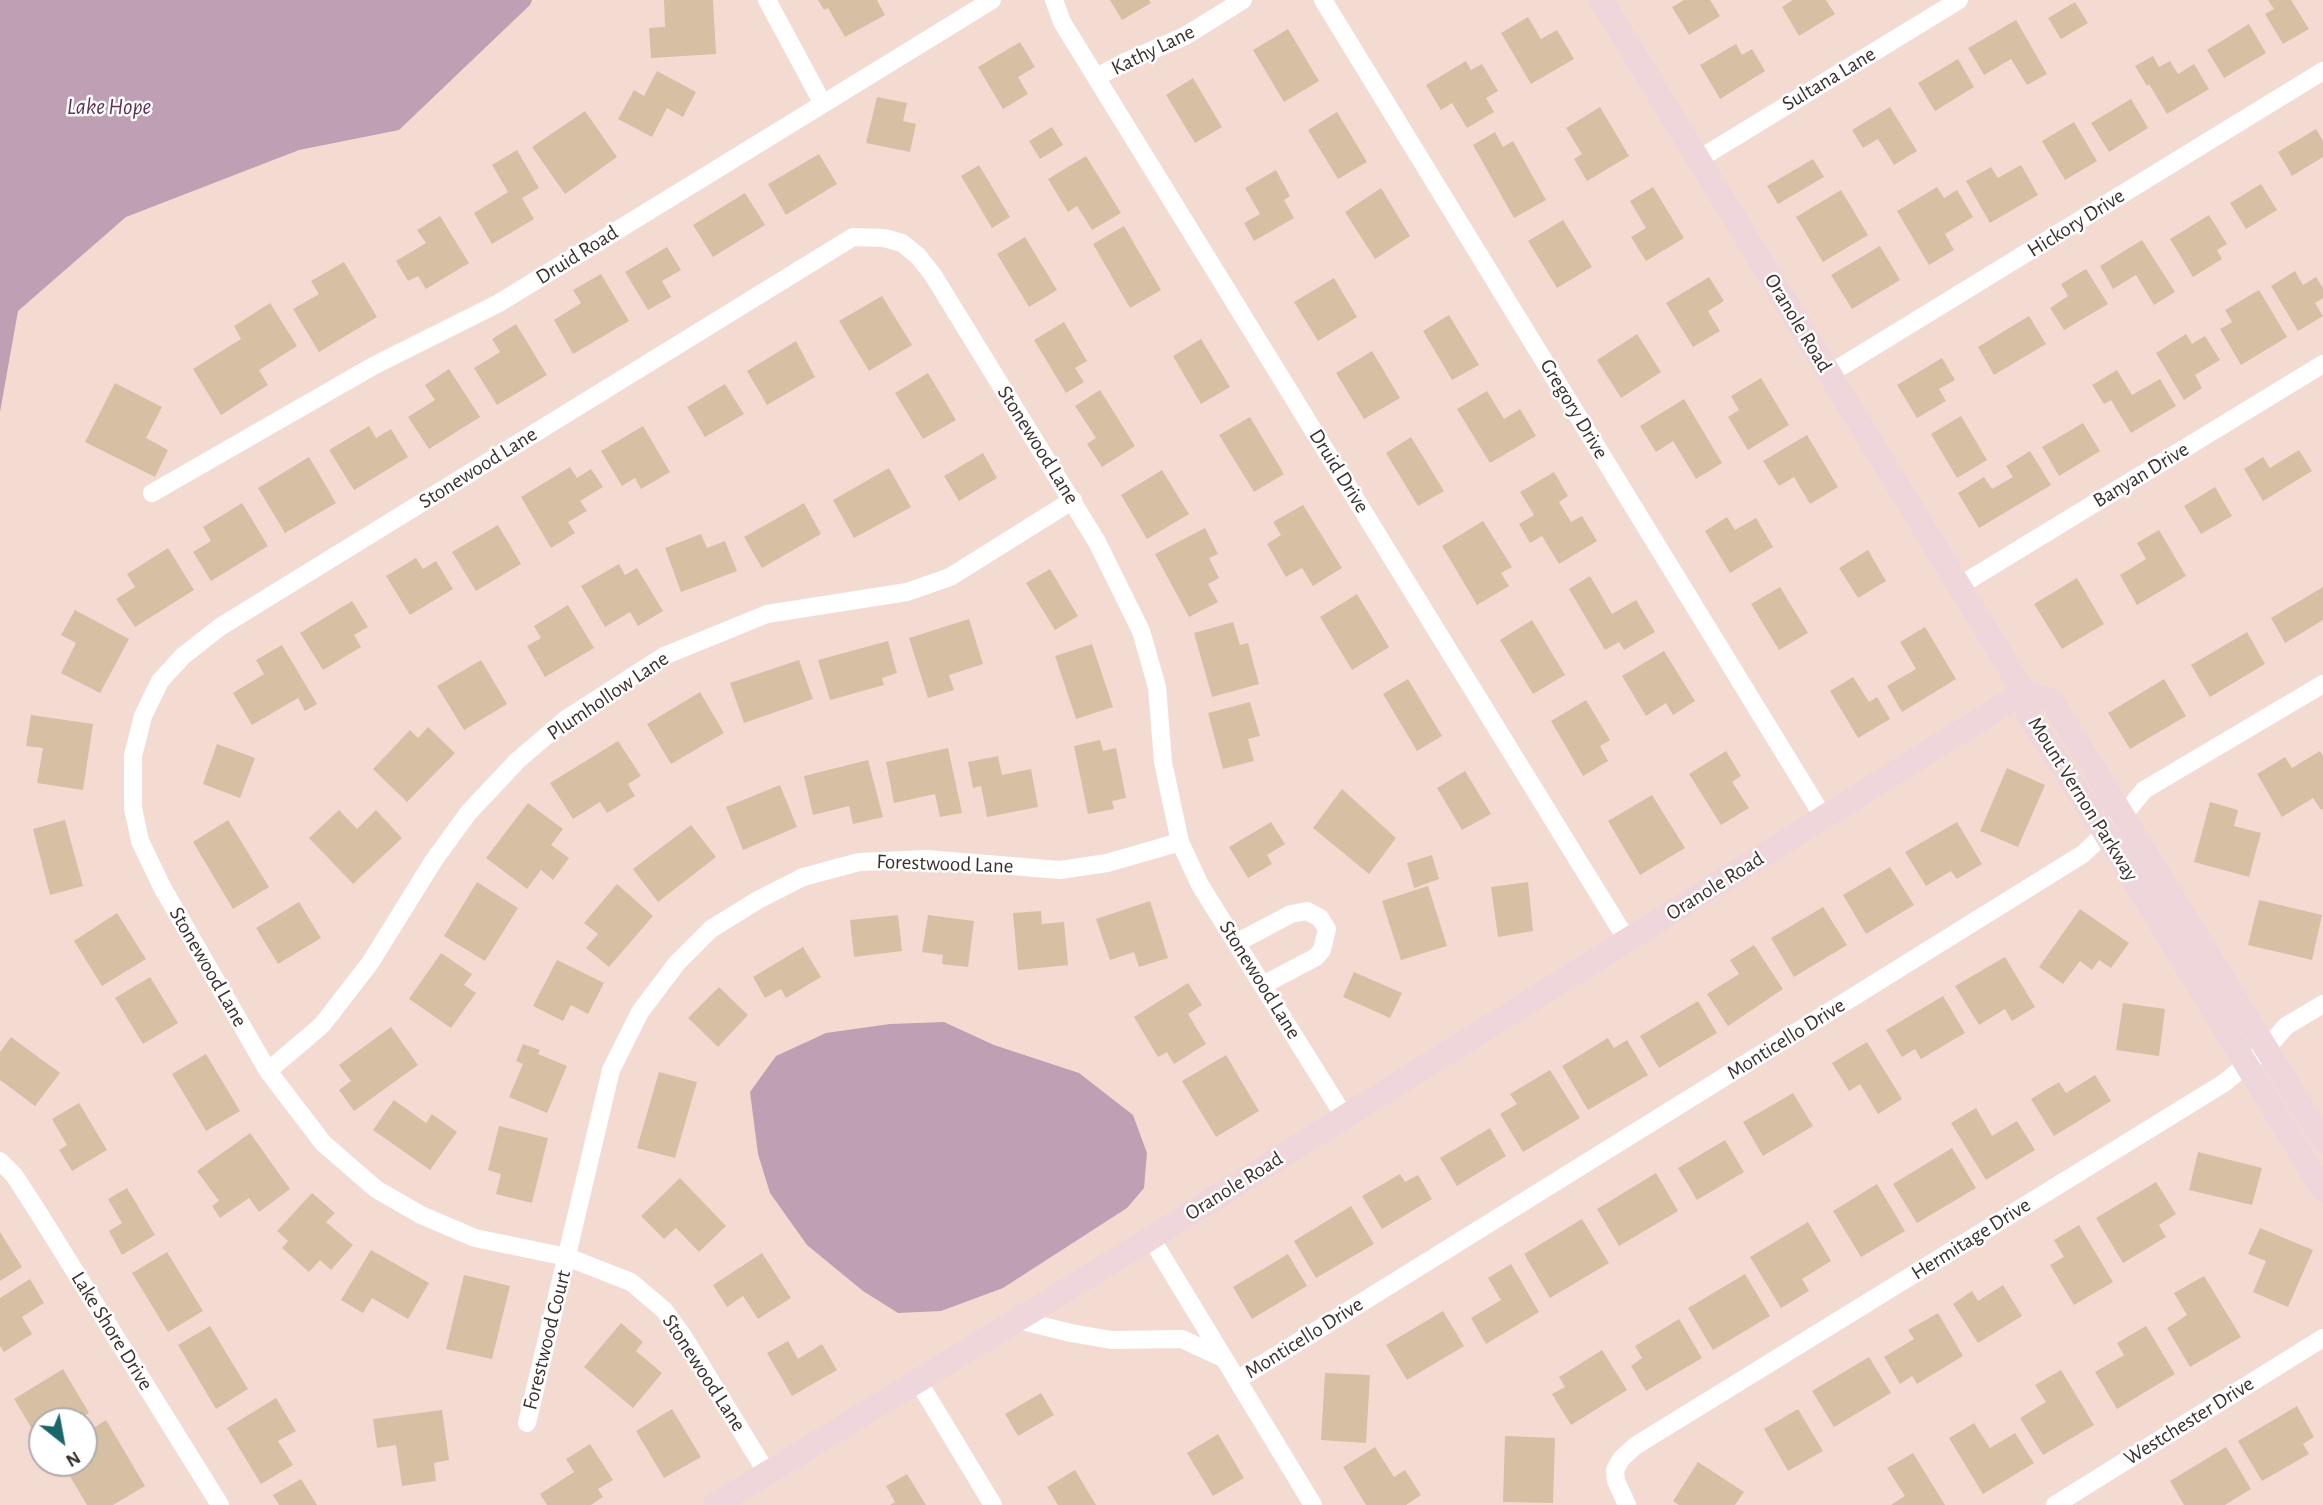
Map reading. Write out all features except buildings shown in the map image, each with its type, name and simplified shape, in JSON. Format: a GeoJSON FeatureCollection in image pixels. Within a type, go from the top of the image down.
{"type":"FeatureCollection","features":[{"type":"Feature","properties":{"kind":"street"},"geometry":{"type":"LineString","coordinates":[[767,0],[823,104]]}},
{"type":"Feature","properties":{"kind":"street","name":"Druid Road"},"geometry":{"type":"LineString","coordinates":[[152,493],[374,365],[499,303],[992,0]]}},
{"type":"Feature","properties":{"kind":"street","name":"Druid Drive"},"geometry":{"type":"LineString","coordinates":[[1054,0],[1062,22],[1627,940]]}},
{"type":"Feature","properties":{"kind":"street","name":"Kathy Lane"},"geometry":{"type":"LineString","coordinates":[[1097,77],[1185,36],[1244,0]]}},
{"type":"Feature","properties":{"kind":"street","name":"Gregory Drive"},"geometry":{"type":"LineString","coordinates":[[1323,0],[1824,818]]}},
{"type":"Feature","properties":{"kind":"street","name":"Oranole Road"},"geometry":{"type":"LineString","coordinates":[[715,1505],[1151,1238],[2024,692],[1601,0]]}},
{"type":"Feature","properties":{"kind":"street","name":"Sultana Lane"},"geometry":{"type":"LineString","coordinates":[[1699,159],[1959,0]]}},
{"type":"Feature","properties":{"kind":"street","name":"Hickory Drive"},"geometry":{"type":"LineString","coordinates":[[1829,374],[2323,71]]}},
{"type":"Feature","properties":{"kind":"street","name":"Stonewood Lane"},"geometry":{"type":"LineString","coordinates":[[766,1473],[683,1336],[664,1310],[631,1282],[567,1257],[475,1238],[421,1215],[376,1189],[323,1143],[268,1071],[162,887],[140,841],[133,807],[133,756],[143,716],[160,681],[183,656],[220,627],[853,237],[884,238],[902,243],[918,256],[933,275],[1097,542],[1140,631],[1157,687],[1163,762],[1180,842],[1200,885],[1344,1116]]}},
{"type":"Feature","properties":{"kind":"street","name":"Banyan Drive"},"geometry":{"type":"LineString","coordinates":[[1959,586],[2323,364]]}},
{"type":"Feature","properties":{"kind":"street","name":"Plumhollow Lane"},"geometry":{"type":"LineString","coordinates":[[268,1071],[322,1025],[370,963],[434,860],[469,812],[518,760],[566,719],[664,656],[767,614],[907,592],[950,577],[1073,500]]}},
{"type":"Feature","properties":{"kind":"street","name":"Monticello Drive"},"geometry":{"type":"LineString","coordinates":[[1237,1380],[2083,855],[2144,790],[2323,684]]}},
{"type":"Feature","properties":{"kind":"street","name":"Mount Vernon Parkway"},"geometry":{"type":"LineString","coordinates":[[2024,692],[2052,701],[2114,825],[2247,1065],[2323,1190]]}},
{"type":"Feature","properties":{"kind":"street","name":"Mount Vernon Parkway"},"geometry":{"type":"LineString","coordinates":[[2114,825],[2267,1048],[2323,1141]]}},
{"type":"Feature","properties":{"kind":"street","name":"Forestwood Lane"},"geometry":{"type":"LineString","coordinates":[[567,1257],[611,1070],[640,1012],[677,962],[711,929],[758,900],[803,877],[859,862],[926,859],[1060,870],[1107,863],[1180,842]]}},
{"type":"Feature","properties":{"kind":"street"},"geometry":{"type":"LineString","coordinates":[[1236,943],[1291,914],[1307,911],[1320,918],[1327,929],[1322,950],[1316,957],[1263,985]]}},
{"type":"Feature","properties":{"kind":"street","name":"Hermitage Drive"},"geometry":{"type":"LineString","coordinates":[[1628,1505],[1616,1481],[1615,1470],[1621,1459],[1635,1446],[2212,1090],[2267,1048],[2287,1026],[2323,1004]]}},
{"type":"Feature","properties":{"kind":"street","name":"Lake Shore Drive"},"geometry":{"type":"LineString","coordinates":[[0,1161],[14,1175],[38,1212],[220,1505]]}},
{"type":"Feature","properties":{"kind":"street"},"geometry":{"type":"LineString","coordinates":[[1151,1238],[1313,1505]]}},
{"type":"Feature","properties":{"kind":"street","name":"Forestwood Court"},"geometry":{"type":"LineString","coordinates":[[527,1423],[567,1257]]}},
{"type":"Feature","properties":{"kind":"street"},"geometry":{"type":"LineString","coordinates":[[1018,1320],[1071,1334],[1112,1340],[1182,1339],[1223,1358]]}},
{"type":"Feature","properties":{"kind":"street","name":"Westchester Drive"},"geometry":{"type":"LineString","coordinates":[[2055,1505],[2323,1338]]}},
{"type":"Feature","properties":{"kind":"street"},"geometry":{"type":"LineString","coordinates":[[918,1381],[993,1505]]}},
{"type":"Feature","properties":{"kind":"water","name":"Lake Hope"},"geometry":{"type":"Polygon","coordinates":[[[0,0],[532,0],[530,5],[399,130],[299,150],[126,217],[18,311],[0,412],[0,0]]]}},
{"type":"Feature","properties":{"kind":"water"},"geometry":{"type":"Polygon","coordinates":[[[944,1022],[994,1045],[1079,1073],[1133,1115],[1147,1153],[1144,1188],[1127,1208],[1003,1288],[941,1311],[898,1313],[863,1291],[807,1245],[770,1193],[758,1154],[750,1092],[776,1056],[826,1033],[890,1024],[944,1022]]]}}]}
